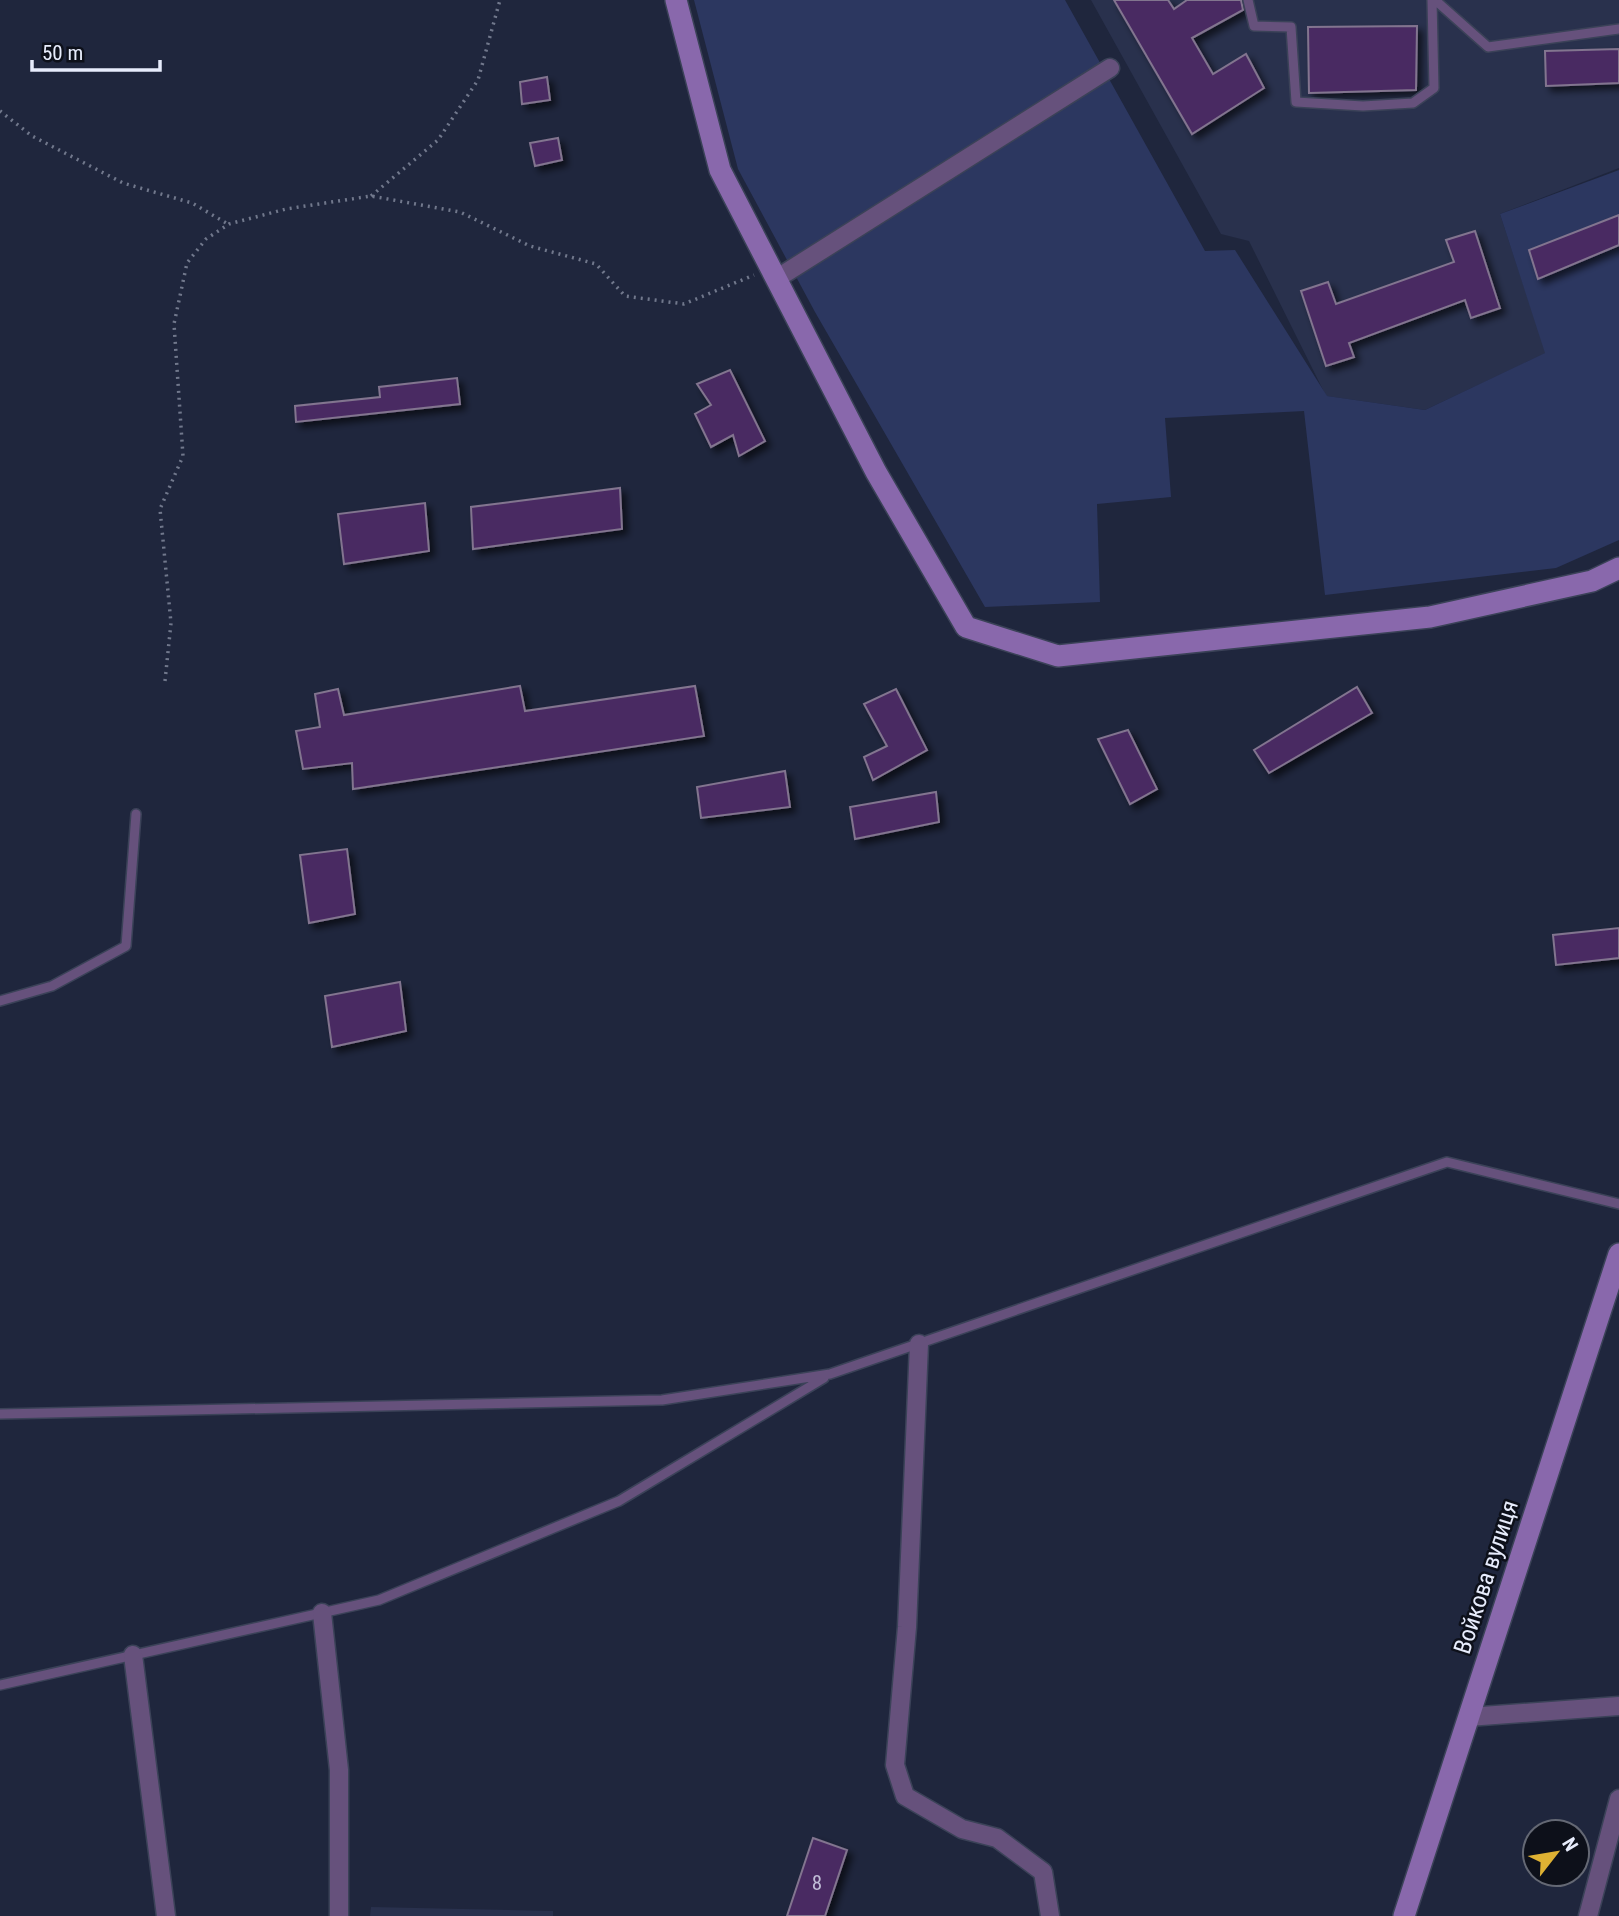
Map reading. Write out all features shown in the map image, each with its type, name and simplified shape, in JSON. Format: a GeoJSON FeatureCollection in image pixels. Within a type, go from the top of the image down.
{"type":"FeatureCollection","features":[{"type":"Feature","properties":{"kind":"street"},"geometry":{"type":"LineString","coordinates":[[676,0],[720,170],[876,472],[966,627],[1058,656],[1430,617],[1592,581],[1619,568]]}},
{"type":"Feature","properties":{"kind":"street"},"geometry":{"type":"LineString","coordinates":[[774,274],[1110,68]]}},
{"type":"Feature","properties":{"kind":"street","name":"Войкова вулиця"},"geometry":{"type":"LineString","coordinates":[[1404,1916],[1619,1254]]}},
{"type":"Feature","properties":{"kind":"street"},"geometry":{"type":"LineString","coordinates":[[919,1344],[908,1627],[895,1765],[905,1796],[962,1829],[997,1838],[1043,1872],[1050,1916]]}},
{"type":"Feature","properties":{"kind":"street"},"geometry":{"type":"LineString","coordinates":[[322,1613],[339,1770],[339,1916]]}},
{"type":"Feature","properties":{"kind":"street"},"geometry":{"type":"LineString","coordinates":[[133,1655],[166,1916]]}},
{"type":"Feature","properties":{"kind":"street"},"geometry":{"type":"LineString","coordinates":[[1468,1717],[1619,1706]]}},
{"type":"Feature","properties":{"kind":"street"},"geometry":{"type":"LineString","coordinates":[[1588,1916],[1619,1799]]}},
{"type":"Feature","properties":{"kind":"lane"},"geometry":{"type":"LineString","coordinates":[[1248,0],[1254,26],[1291,27],[1296,102],[1363,106],[1413,103],[1434,89],[1434,0]]}},
{"type":"Feature","properties":{"kind":"lane"},"geometry":{"type":"LineString","coordinates":[[1434,0],[1488,47],[1619,29]]}},
{"type":"Feature","properties":{"kind":"lane"},"geometry":{"type":"LineString","coordinates":[[0,1001],[52,986],[126,946],[136,814]]}},
{"type":"Feature","properties":{"kind":"lane"},"geometry":{"type":"LineString","coordinates":[[0,1414],[662,1400],[830,1374],[1447,1162],[1619,1204]]}},
{"type":"Feature","properties":{"kind":"lane"},"geometry":{"type":"LineString","coordinates":[[0,1685],[379,1600],[619,1501],[830,1374]]}},
{"type":"Feature","properties":{"kind":"path"},"geometry":{"type":"LineString","coordinates":[[371,196],[438,140],[478,80],[500,0]]}},
{"type":"Feature","properties":{"kind":"path"},"geometry":{"type":"LineString","coordinates":[[0,111],[33,136],[123,183],[192,203],[229,224]]}},
{"type":"Feature","properties":{"kind":"path"},"geometry":{"type":"LineString","coordinates":[[164,681],[171,623],[160,509],[183,456],[174,324],[187,263],[206,239],[229,224],[286,209],[371,196],[460,212],[530,246],[596,264],[625,296],[684,304],[774,274]]}},
{"type":"Feature","properties":{"kind":"shaded area"},"geometry":{"type":"Polygon","coordinates":[[[694,0],[1065,0],[1205,251],[1235,250],[1327,396],[1425,410],[1545,353],[1500,214],[1619,170],[1619,540],[1556,568],[1325,595],[1304,411],[1165,418],[1171,497],[1097,504],[1100,602],[985,607],[815,312],[738,169],[694,0]]]}},
{"type":"Feature","properties":{"kind":"shaded area"},"geometry":{"type":"Polygon","coordinates":[[[1091,0],[1619,0],[1619,168],[1500,214],[1546,353],[1425,410],[1326,396],[1249,241],[1221,234],[1091,0]]]}},
{"type":"Feature","properties":{"kind":"shaded area"},"geometry":{"type":"Polygon","coordinates":[[[371,1907],[553,1911],[553,1916],[370,1916],[371,1907]]]}},
{"type":"Feature","properties":{"kind":"building"},"geometry":{"type":"Polygon","coordinates":[[[1114,0],[1168,0],[1174,9],[1187,0],[1241,0],[1243,10],[1192,38],[1213,74],[1246,54],[1264,88],[1192,134],[1114,0]]]}},
{"type":"Feature","properties":{"kind":"building"},"geometry":{"type":"Polygon","coordinates":[[[1417,26],[1416,90],[1309,93],[1308,27],[1417,26]]]}},
{"type":"Feature","properties":{"kind":"building"},"geometry":{"type":"Polygon","coordinates":[[[1619,49],[1619,83],[1546,86],[1545,51],[1619,49]]]}},
{"type":"Feature","properties":{"kind":"building"},"geometry":{"type":"Polygon","coordinates":[[[547,77],[550,100],[522,104],[520,82],[547,77]]]}},
{"type":"Feature","properties":{"kind":"building"},"geometry":{"type":"Polygon","coordinates":[[[558,138],[562,160],[535,166],[530,143],[558,138]]]}},
{"type":"Feature","properties":{"kind":"building"},"geometry":{"type":"Polygon","coordinates":[[[1619,215],[1619,245],[1538,279],[1529,250],[1619,215]]]}},
{"type":"Feature","properties":{"kind":"building"},"geometry":{"type":"Polygon","coordinates":[[[1475,231],[1500,308],[1471,318],[1465,300],[1349,343],[1354,357],[1326,366],[1301,291],[1328,282],[1336,304],[1454,262],[1446,240],[1475,231]]]}},
{"type":"Feature","properties":{"kind":"building"},"geometry":{"type":"Polygon","coordinates":[[[730,370],[765,441],[739,456],[733,435],[711,447],[695,414],[711,405],[697,384],[730,370]]]}},
{"type":"Feature","properties":{"kind":"building"},"geometry":{"type":"Polygon","coordinates":[[[457,378],[460,404],[296,422],[295,406],[380,397],[379,387],[457,378]]]}},
{"type":"Feature","properties":{"kind":"building"},"geometry":{"type":"Polygon","coordinates":[[[620,488],[622,529],[473,549],[471,507],[620,488]]]}},
{"type":"Feature","properties":{"kind":"building"},"geometry":{"type":"Polygon","coordinates":[[[425,503],[429,551],[344,564],[338,514],[425,503]]]}},
{"type":"Feature","properties":{"kind":"building"},"geometry":{"type":"Polygon","coordinates":[[[520,686],[525,711],[695,686],[704,736],[353,789],[352,763],[303,769],[296,731],[320,727],[315,694],[338,689],[344,715],[520,686]]]}},
{"type":"Feature","properties":{"kind":"building"},"geometry":{"type":"Polygon","coordinates":[[[1357,687],[1372,713],[1269,773],[1254,750],[1357,687]]]}},
{"type":"Feature","properties":{"kind":"building"},"geometry":{"type":"Polygon","coordinates":[[[896,689],[927,750],[873,780],[864,757],[887,746],[864,704],[896,689]]]}},
{"type":"Feature","properties":{"kind":"building"},"geometry":{"type":"Polygon","coordinates":[[[1128,730],[1157,789],[1130,804],[1098,739],[1128,730]]]}},
{"type":"Feature","properties":{"kind":"building"},"geometry":{"type":"Polygon","coordinates":[[[785,771],[790,807],[701,818],[697,787],[785,771]]]}},
{"type":"Feature","properties":{"kind":"building"},"geometry":{"type":"Polygon","coordinates":[[[936,792],[939,822],[855,839],[850,807],[936,792]]]}},
{"type":"Feature","properties":{"kind":"building"},"geometry":{"type":"Polygon","coordinates":[[[347,849],[355,914],[309,923],[300,855],[347,849]]]}},
{"type":"Feature","properties":{"kind":"building"},"geometry":{"type":"Polygon","coordinates":[[[1619,928],[1619,958],[1556,965],[1553,935],[1619,928]]]}},
{"type":"Feature","properties":{"kind":"building"},"geometry":{"type":"Polygon","coordinates":[[[400,982],[406,1031],[332,1047],[325,996],[400,982]]]}},
{"type":"Feature","properties":{"kind":"building"},"geometry":{"type":"Polygon","coordinates":[[[813,1838],[847,1850],[825,1916],[787,1916],[813,1838]]]}}]}
